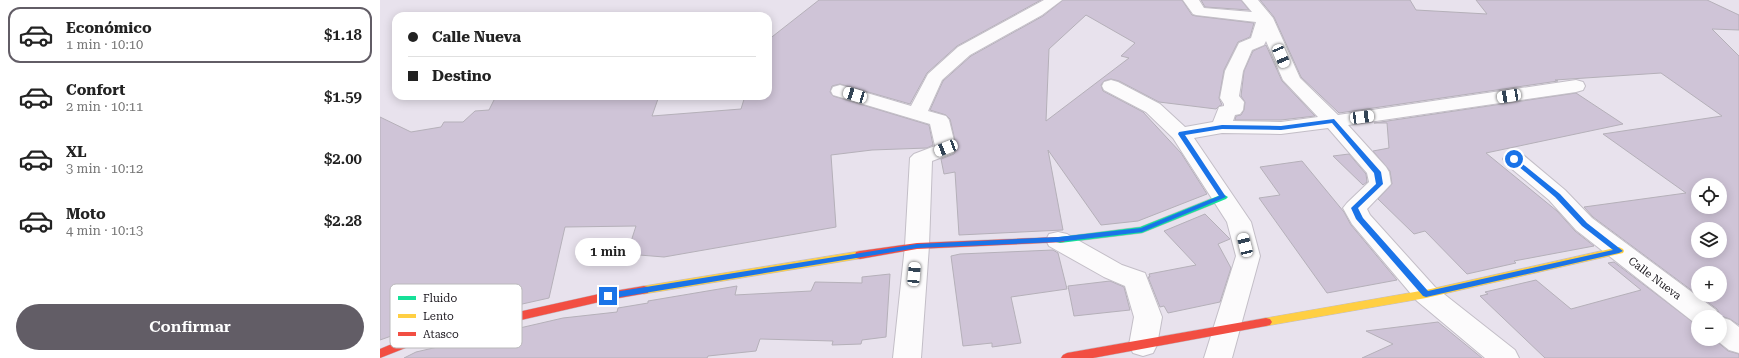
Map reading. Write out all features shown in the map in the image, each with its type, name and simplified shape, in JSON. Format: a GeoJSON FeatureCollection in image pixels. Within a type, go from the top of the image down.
{"type":"FeatureCollection","features":[{"type":"Feature","properties":{"kind":"street"},"geometry":{"type":"LineString","coordinates":[[916,114],[934,78],[964,51],[1036,12],[1054,0]]}},
{"type":"Feature","properties":{"kind":"street"},"geometry":{"type":"LineString","coordinates":[[1191,0],[1199,11],[1202,12],[1265,18]]}},
{"type":"Feature","properties":{"kind":"street"},"geometry":{"type":"LineString","coordinates":[[1250,0],[1265,18],[1292,80],[1334,121],[1378,172],[1380,184],[1355,208],[1360,219],[1426,294],[1504,358]]}},
{"type":"Feature","properties":{"kind":"street"},"geometry":{"type":"LineString","coordinates":[[1222,127],[1226,111],[1233,110],[1234,102],[1229,98],[1234,71],[1246,47],[1258,40],[1265,18]]}},
{"type":"Feature","properties":{"kind":"street"},"geometry":{"type":"LineString","coordinates":[[1111,86],[1153,108],[1181,134],[1239,222],[1248,256],[1218,358]]}},
{"type":"Feature","properties":{"kind":"street"},"geometry":{"type":"LineString","coordinates":[[1181,134],[1222,127],[1281,128],[1418,110],[1576,86]]}},
{"type":"Feature","properties":{"kind":"street"},"geometry":{"type":"LineString","coordinates":[[840,91],[940,120],[946,148],[921,158],[917,246],[907,358]]}},
{"type":"Feature","properties":{"kind":"street","name":"Calle Nueva"},"geometry":{"type":"LineString","coordinates":[[1514,159],[1557,195],[1584,224],[1697,310]]}},
{"type":"Feature","properties":{"kind":"street"},"geometry":{"type":"LineString","coordinates":[[522,316],[608,296],[917,246],[1058,240],[1142,230],[1223,197]]}},
{"type":"Feature","properties":{"kind":"street"},"geometry":{"type":"LineString","coordinates":[[1058,240],[1114,271],[1136,280],[1148,317],[1143,345]]}},
{"type":"Feature","properties":{"kind":"street"},"geometry":{"type":"LineString","coordinates":[[1067,358],[1426,294],[1619,251]]}},
{"type":"Feature","properties":{"kind":"street"},"geometry":{"type":"LineString","coordinates":[[1727,333],[1739,342]]}},
{"type":"Feature","properties":{"kind":"street"},"geometry":{"type":"LineString","coordinates":[[380,354],[396,348]]}},
{"type":"Feature","properties":{"kind":"building"},"geometry":{"type":"Polygon","coordinates":[[[819,0],[1041,0],[957,46],[927,73],[910,104],[840,84],[832,86],[830,92],[833,96],[929,125],[933,145],[927,148],[872,150],[831,155],[836,227],[664,257],[627,254],[636,226],[565,227],[549,298],[522,304],[522,284],[390,284],[390,336],[380,340],[380,117],[411,132],[441,127],[444,122],[463,122],[475,111],[489,110],[494,100],[658,100],[652,116],[741,109],[744,100],[772,100],[772,37],[819,0]]]}},
{"type":"Feature","properties":{"kind":"building"},"geometry":{"type":"Polygon","coordinates":[[[1063,0],[1182,0],[1192,15],[1254,23],[1250,37],[1238,42],[1224,70],[1219,98],[1222,105],[1216,109],[1159,102],[1119,81],[1111,79],[1104,81],[1101,85],[1103,91],[1143,112],[1181,153],[1207,194],[1138,221],[1101,225],[1048,150],[1063,230],[959,235],[955,172],[944,174],[941,159],[954,154],[957,149],[950,119],[946,115],[930,110],[943,81],[971,56],[1043,16],[1063,0]],[[1086,15],[1049,49],[1046,121],[1129,58],[1121,56],[1135,43],[1086,15]]]}},
{"type":"Feature","properties":{"kind":"building"},"geometry":{"type":"Polygon","coordinates":[[[1201,0],[1241,0],[1249,10],[1205,7],[1201,0]]]}},
{"type":"Feature","properties":{"kind":"building"},"geometry":{"type":"Polygon","coordinates":[[[1260,0],[1410,0],[1416,10],[1487,14],[1476,0],[1707,0],[1739,15],[1739,30],[1712,29],[1739,56],[1739,325],[1727,318],[1727,310],[1718,310],[1708,302],[1727,302],[1727,266],[1691,266],[1691,290],[1593,217],[1584,207],[1686,193],[1603,134],[1722,116],[1661,73],[1555,80],[1558,81],[1339,113],[1301,77],[1274,17],[1260,0]]]}},
{"type":"Feature","properties":{"kind":"building"},"geometry":{"type":"Polygon","coordinates":[[[1266,45],[1282,81],[1315,116],[1281,120],[1235,120],[1236,116],[1241,115],[1244,110],[1245,102],[1241,96],[1244,71],[1253,51],[1266,45]]]}},
{"type":"Feature","properties":{"kind":"building"},"geometry":{"type":"Polygon","coordinates":[[[1576,93],[1623,124],[1486,153],[1557,211],[1575,231],[1594,246],[1514,261],[1516,263],[1467,274],[1425,231],[1414,234],[1378,199],[1392,184],[1390,171],[1373,151],[1389,148],[1387,123],[1374,123],[1576,93]]]}},
{"type":"Feature","properties":{"kind":"building"},"geometry":{"type":"Polygon","coordinates":[[[1349,154],[1366,174],[1367,182],[1363,185],[1333,156],[1349,154]]]}},
{"type":"Feature","properties":{"kind":"building"},"geometry":{"type":"Polygon","coordinates":[[[1302,161],[1344,212],[1351,225],[1397,280],[1327,293],[1259,198],[1280,195],[1260,167],[1302,161]]]}},
{"type":"Feature","properties":{"kind":"building"},"geometry":{"type":"Polygon","coordinates":[[[1205,214],[1230,239],[1218,244],[1231,268],[1220,302],[1168,313],[1164,306],[1160,307],[1148,277],[1150,277],[1149,274],[1196,265],[1164,231],[1205,214]]]}},
{"type":"Feature","properties":{"kind":"building"},"geometry":{"type":"Polygon","coordinates":[[[1053,250],[1058,253],[1067,289],[1011,297],[1021,343],[992,347],[992,343],[963,346],[951,256],[960,254],[1053,250]]]}},
{"type":"Feature","properties":{"kind":"building"},"geometry":{"type":"Polygon","coordinates":[[[1614,262],[1691,321],[1691,346],[1722,346],[1728,351],[1739,354],[1739,358],[1545,358],[1480,296],[1488,294],[1485,292],[1536,280],[1571,309],[1641,290],[1608,263],[1614,262]]]}},
{"type":"Feature","properties":{"kind":"building"},"geometry":{"type":"Polygon","coordinates":[[[890,274],[886,337],[862,340],[861,344],[832,345],[833,341],[760,339],[756,351],[708,356],[707,358],[404,358],[416,352],[433,348],[522,348],[522,327],[563,318],[617,312],[618,308],[648,303],[648,301],[737,286],[735,295],[811,291],[815,282],[862,283],[862,277],[890,274]]]}},
{"type":"Feature","properties":{"kind":"building"},"geometry":{"type":"Polygon","coordinates":[[[1110,281],[1124,287],[1130,310],[1074,316],[1068,286],[1110,281]]]}},
{"type":"Feature","properties":{"kind":"building"},"geometry":{"type":"Polygon","coordinates":[[[1438,322],[1482,358],[1362,358],[1393,344],[1366,331],[1438,322]]]}},
{"type":"Feature","properties":{"kind":"traffic: fast"},"geometry":{"type":"LineString","coordinates":[[1060,240],[1142,230],[1223,197]]}},
{"type":"Feature","properties":{"kind":"traffic: slow"},"geometry":{"type":"LineString","coordinates":[[1266,322],[1426,294],[1619,251]]}},
{"type":"Feature","properties":{"kind":"traffic: slow"},"geometry":{"type":"LineString","coordinates":[[644,290],[860,255]]}},
{"type":"Feature","properties":{"kind":"traffic: jam"},"geometry":{"type":"LineString","coordinates":[[860,255],[917,246],[1060,240]]}},
{"type":"Feature","properties":{"kind":"traffic: jam"},"geometry":{"type":"LineString","coordinates":[[522,316],[608,296],[644,290]]}},
{"type":"Feature","properties":{"kind":"traffic: jam"},"geometry":{"type":"LineString","coordinates":[[1067,358],[1266,322]]}},
{"type":"Feature","properties":{"kind":"traffic: jam"},"geometry":{"type":"LineString","coordinates":[[380,354],[394,348]]}},
{"type":"Feature","properties":{"kind":"route"},"geometry":{"type":"LineString","coordinates":[[608,296],[917,246],[1058,240],[1142,230],[1223,197],[1181,134],[1222,127],[1281,128],[1334,121],[1378,172],[1380,184],[1355,208],[1360,219],[1426,294],[1619,251],[1584,224],[1557,195],[1514,159]]}}]}
